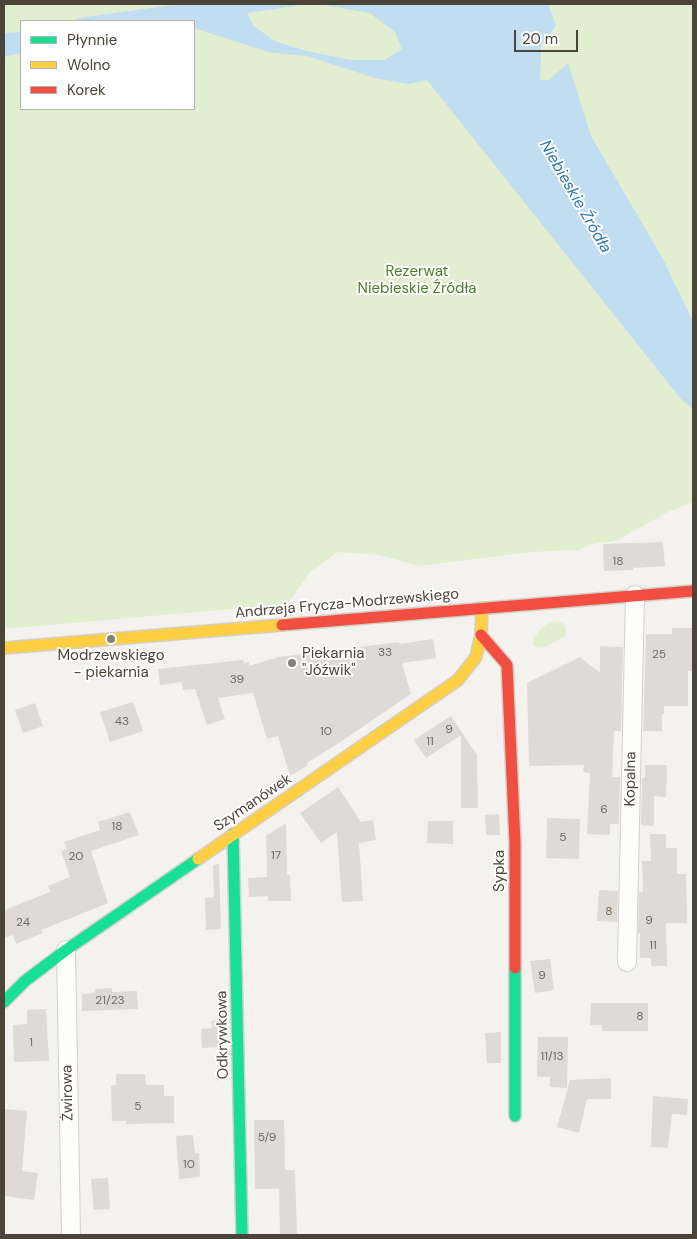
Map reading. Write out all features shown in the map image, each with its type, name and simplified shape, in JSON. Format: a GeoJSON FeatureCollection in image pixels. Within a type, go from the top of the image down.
{"type":"FeatureCollection","features":[{"type":"Feature","properties":{"kind":"street","name":"Andrzeja Frycza-Modrzewskiego"},"geometry":{"type":"LineString","coordinates":[[4,648],[693,591]]}},
{"type":"Feature","properties":{"kind":"street","name":"Kopalna"},"geometry":{"type":"LineString","coordinates":[[627,962],[635,595]]}},
{"type":"Feature","properties":{"kind":"street","name":"Szymanówek"},"geometry":{"type":"LineString","coordinates":[[4,1002],[25,981],[66,950],[458,680],[476,657],[481,635],[482,608]]}},
{"type":"Feature","properties":{"kind":"street","name":"Sypka"},"geometry":{"type":"LineString","coordinates":[[481,635],[507,665],[515,843],[515,1116]]}},
{"type":"Feature","properties":{"kind":"street","name":"Odkrywkowa"},"geometry":{"type":"LineString","coordinates":[[233,834],[242,1235]]}},
{"type":"Feature","properties":{"kind":"street","name":"Żwirowa"},"geometry":{"type":"LineString","coordinates":[[66,950],[71,1235]]}},
{"type":"Feature","properties":{"kind":"green space","name":"Rezerwat Niebieskie Źródła"},"geometry":{"type":"Polygon","coordinates":[[[4,4],[693,4],[693,502],[670,511],[615,541],[592,544],[579,550],[531,552],[418,566],[380,555],[338,552],[310,572],[288,604],[4,629],[4,4]]]}},
{"type":"Feature","properties":{"kind":"green space"},"geometry":{"type":"Polygon","coordinates":[[[557,621],[565,626],[564,637],[542,648],[533,646],[533,640],[540,630],[549,623],[557,621]]]}},
{"type":"Feature","properties":{"kind":"water","name":"Niebieskie Źródła"},"geometry":{"type":"Polygon","coordinates":[[[179,4],[308,4],[247,13],[254,26],[274,41],[306,51],[351,60],[384,60],[402,49],[395,32],[370,13],[319,4],[548,4],[556,26],[541,46],[540,80],[549,80],[568,63],[591,136],[663,259],[693,322],[693,409],[681,399],[427,80],[409,84],[375,78],[307,56],[268,52],[195,28],[195,20],[74,20],[179,4]]]}},
{"type":"Feature","properties":{"kind":"water"},"geometry":{"type":"Polygon","coordinates":[[[20,32],[20,53],[4,57],[4,33],[20,32]]]}},
{"type":"Feature","properties":{"kind":"building"},"geometry":{"type":"Polygon","coordinates":[[[663,542],[665,566],[604,571],[603,544],[663,542]]]}},
{"type":"Feature","properties":{"kind":"building"},"geometry":{"type":"Polygon","coordinates":[[[672,628],[693,628],[693,671],[688,671],[688,706],[664,706],[662,731],[643,731],[646,634],[672,634],[672,628]]]}},
{"type":"Feature","properties":{"kind":"building"},"geometry":{"type":"Polygon","coordinates":[[[433,639],[436,658],[402,663],[411,694],[290,776],[278,736],[267,739],[253,693],[218,698],[225,719],[207,725],[195,689],[183,690],[182,682],[160,685],[158,669],[243,660],[244,663],[249,662],[249,666],[278,657],[433,639]]]}},
{"type":"Feature","properties":{"kind":"building"},"geometry":{"type":"Polygon","coordinates":[[[600,646],[623,647],[621,731],[614,731],[612,777],[620,777],[619,824],[610,824],[610,835],[587,834],[590,773],[583,772],[584,765],[529,766],[527,683],[580,657],[600,673],[600,646]]]}},
{"type":"Feature","properties":{"kind":"building"},"geometry":{"type":"Polygon","coordinates":[[[133,702],[143,731],[110,742],[100,712],[133,702]]]}},
{"type":"Feature","properties":{"kind":"building"},"geometry":{"type":"Polygon","coordinates":[[[35,703],[43,726],[23,733],[15,710],[35,703]]]}},
{"type":"Feature","properties":{"kind":"building"},"geometry":{"type":"Polygon","coordinates":[[[451,716],[477,755],[478,808],[461,808],[461,735],[426,758],[414,740],[451,716]]]}},
{"type":"Feature","properties":{"kind":"building"},"geometry":{"type":"Polygon","coordinates":[[[645,765],[667,765],[666,797],[654,796],[654,826],[641,825],[642,778],[645,778],[645,765]]]}},
{"type":"Feature","properties":{"kind":"building"},"geometry":{"type":"Polygon","coordinates":[[[338,787],[361,822],[373,820],[376,840],[359,843],[363,901],[342,902],[337,832],[321,843],[300,813],[338,787]]]}},
{"type":"Feature","properties":{"kind":"building"},"geometry":{"type":"Polygon","coordinates":[[[130,812],[139,835],[91,851],[108,903],[41,930],[43,933],[16,944],[13,935],[4,938],[4,910],[50,892],[48,886],[70,877],[61,851],[67,849],[64,842],[100,830],[98,822],[130,812]]]}},
{"type":"Feature","properties":{"kind":"building"},"geometry":{"type":"Polygon","coordinates":[[[499,814],[500,835],[486,835],[485,815],[499,814]]]}},
{"type":"Feature","properties":{"kind":"building"},"geometry":{"type":"Polygon","coordinates":[[[547,818],[580,819],[579,859],[546,858],[547,818]]]}},
{"type":"Feature","properties":{"kind":"building"},"geometry":{"type":"Polygon","coordinates":[[[428,821],[453,821],[453,844],[427,843],[428,821]]]}},
{"type":"Feature","properties":{"kind":"building"},"geometry":{"type":"Polygon","coordinates":[[[286,823],[287,875],[290,875],[291,901],[268,901],[268,896],[249,897],[248,878],[267,877],[266,836],[286,823]]]}},
{"type":"Feature","properties":{"kind":"building"},"geometry":{"type":"Polygon","coordinates":[[[650,834],[666,834],[666,848],[677,848],[677,874],[686,874],[687,923],[666,923],[667,966],[651,966],[651,958],[640,958],[640,933],[638,933],[639,892],[643,892],[642,861],[651,861],[650,834]]]}},
{"type":"Feature","properties":{"kind":"building"},"geometry":{"type":"Polygon","coordinates":[[[219,864],[221,929],[206,930],[205,898],[214,897],[213,866],[219,864]]]}},
{"type":"Feature","properties":{"kind":"building"},"geometry":{"type":"Polygon","coordinates":[[[599,890],[618,891],[617,922],[597,921],[599,890]]]}},
{"type":"Feature","properties":{"kind":"building"},"geometry":{"type":"Polygon","coordinates":[[[550,959],[554,990],[535,993],[530,961],[550,959]]]}},
{"type":"Feature","properties":{"kind":"building"},"geometry":{"type":"Polygon","coordinates":[[[112,988],[112,992],[137,991],[138,1009],[82,1011],[82,994],[95,993],[95,989],[112,988]]]}},
{"type":"Feature","properties":{"kind":"building"},"geometry":{"type":"Polygon","coordinates":[[[591,1003],[648,1003],[648,1031],[602,1031],[602,1025],[590,1025],[591,1003]]]}},
{"type":"Feature","properties":{"kind":"building"},"geometry":{"type":"Polygon","coordinates":[[[46,1009],[49,1061],[14,1062],[13,1025],[27,1024],[27,1010],[46,1009]]]}},
{"type":"Feature","properties":{"kind":"building"},"geometry":{"type":"Polygon","coordinates":[[[223,1020],[223,1047],[202,1048],[201,1029],[212,1028],[211,1021],[223,1020]]]}},
{"type":"Feature","properties":{"kind":"building"},"geometry":{"type":"Polygon","coordinates":[[[501,1032],[501,1063],[487,1063],[485,1033],[501,1032]]]}},
{"type":"Feature","properties":{"kind":"building"},"geometry":{"type":"Polygon","coordinates":[[[538,1037],[568,1037],[567,1088],[550,1087],[550,1077],[537,1077],[538,1037]]]}},
{"type":"Feature","properties":{"kind":"building"},"geometry":{"type":"Polygon","coordinates":[[[116,1074],[145,1074],[146,1085],[164,1085],[164,1096],[174,1096],[174,1123],[127,1124],[126,1121],[112,1121],[111,1086],[116,1085],[116,1074]]]}},
{"type":"Feature","properties":{"kind":"building"},"geometry":{"type":"Polygon","coordinates":[[[611,1078],[611,1099],[587,1099],[579,1133],[557,1127],[570,1080],[611,1078]]]}},
{"type":"Feature","properties":{"kind":"building"},"geometry":{"type":"Polygon","coordinates":[[[653,1096],[688,1099],[687,1115],[672,1114],[668,1148],[651,1147],[653,1096]]]}},
{"type":"Feature","properties":{"kind":"building"},"geometry":{"type":"Polygon","coordinates":[[[4,1109],[27,1111],[22,1171],[38,1173],[34,1200],[4,1196],[4,1109]]]}},
{"type":"Feature","properties":{"kind":"building"},"geometry":{"type":"Polygon","coordinates":[[[254,1120],[284,1120],[285,1170],[295,1170],[297,1235],[280,1235],[279,1189],[255,1189],[254,1120]]]}},
{"type":"Feature","properties":{"kind":"building"},"geometry":{"type":"Polygon","coordinates":[[[193,1135],[195,1153],[199,1153],[200,1177],[179,1179],[176,1136],[193,1135]]]}},
{"type":"Feature","properties":{"kind":"building"},"geometry":{"type":"Polygon","coordinates":[[[108,1178],[110,1209],[94,1210],[91,1179],[108,1178]]]}},
{"type":"Feature","properties":{"kind":"traffic: fast"},"geometry":{"type":"LineString","coordinates":[[233,834],[242,1235]]}},
{"type":"Feature","properties":{"kind":"traffic: fast"},"geometry":{"type":"LineString","coordinates":[[4,1002],[25,981],[66,950],[198,859]]}},
{"type":"Feature","properties":{"kind":"traffic: fast"},"geometry":{"type":"LineString","coordinates":[[515,968],[515,1116]]}},
{"type":"Feature","properties":{"kind":"traffic: slow"},"geometry":{"type":"LineString","coordinates":[[198,859],[458,680],[476,657],[481,635],[482,608]]}},
{"type":"Feature","properties":{"kind":"traffic: slow"},"geometry":{"type":"LineString","coordinates":[[4,648],[282,625]]}},
{"type":"Feature","properties":{"kind":"traffic: jam"},"geometry":{"type":"LineString","coordinates":[[282,625],[693,591]]}},
{"type":"Feature","properties":{"kind":"traffic: jam"},"geometry":{"type":"LineString","coordinates":[[481,635],[507,665],[515,843],[515,968]]}},
{"type":"Feature","properties":{"kind":"place","name":"Modrzewskiego - piekarnia"},"geometry":{"type":"Point","coordinates":[111,639]}},
{"type":"Feature","properties":{"kind":"place","name":"Piekarnia \"Jóźwik\""},"geometry":{"type":"Point","coordinates":[292,663]}}]}
